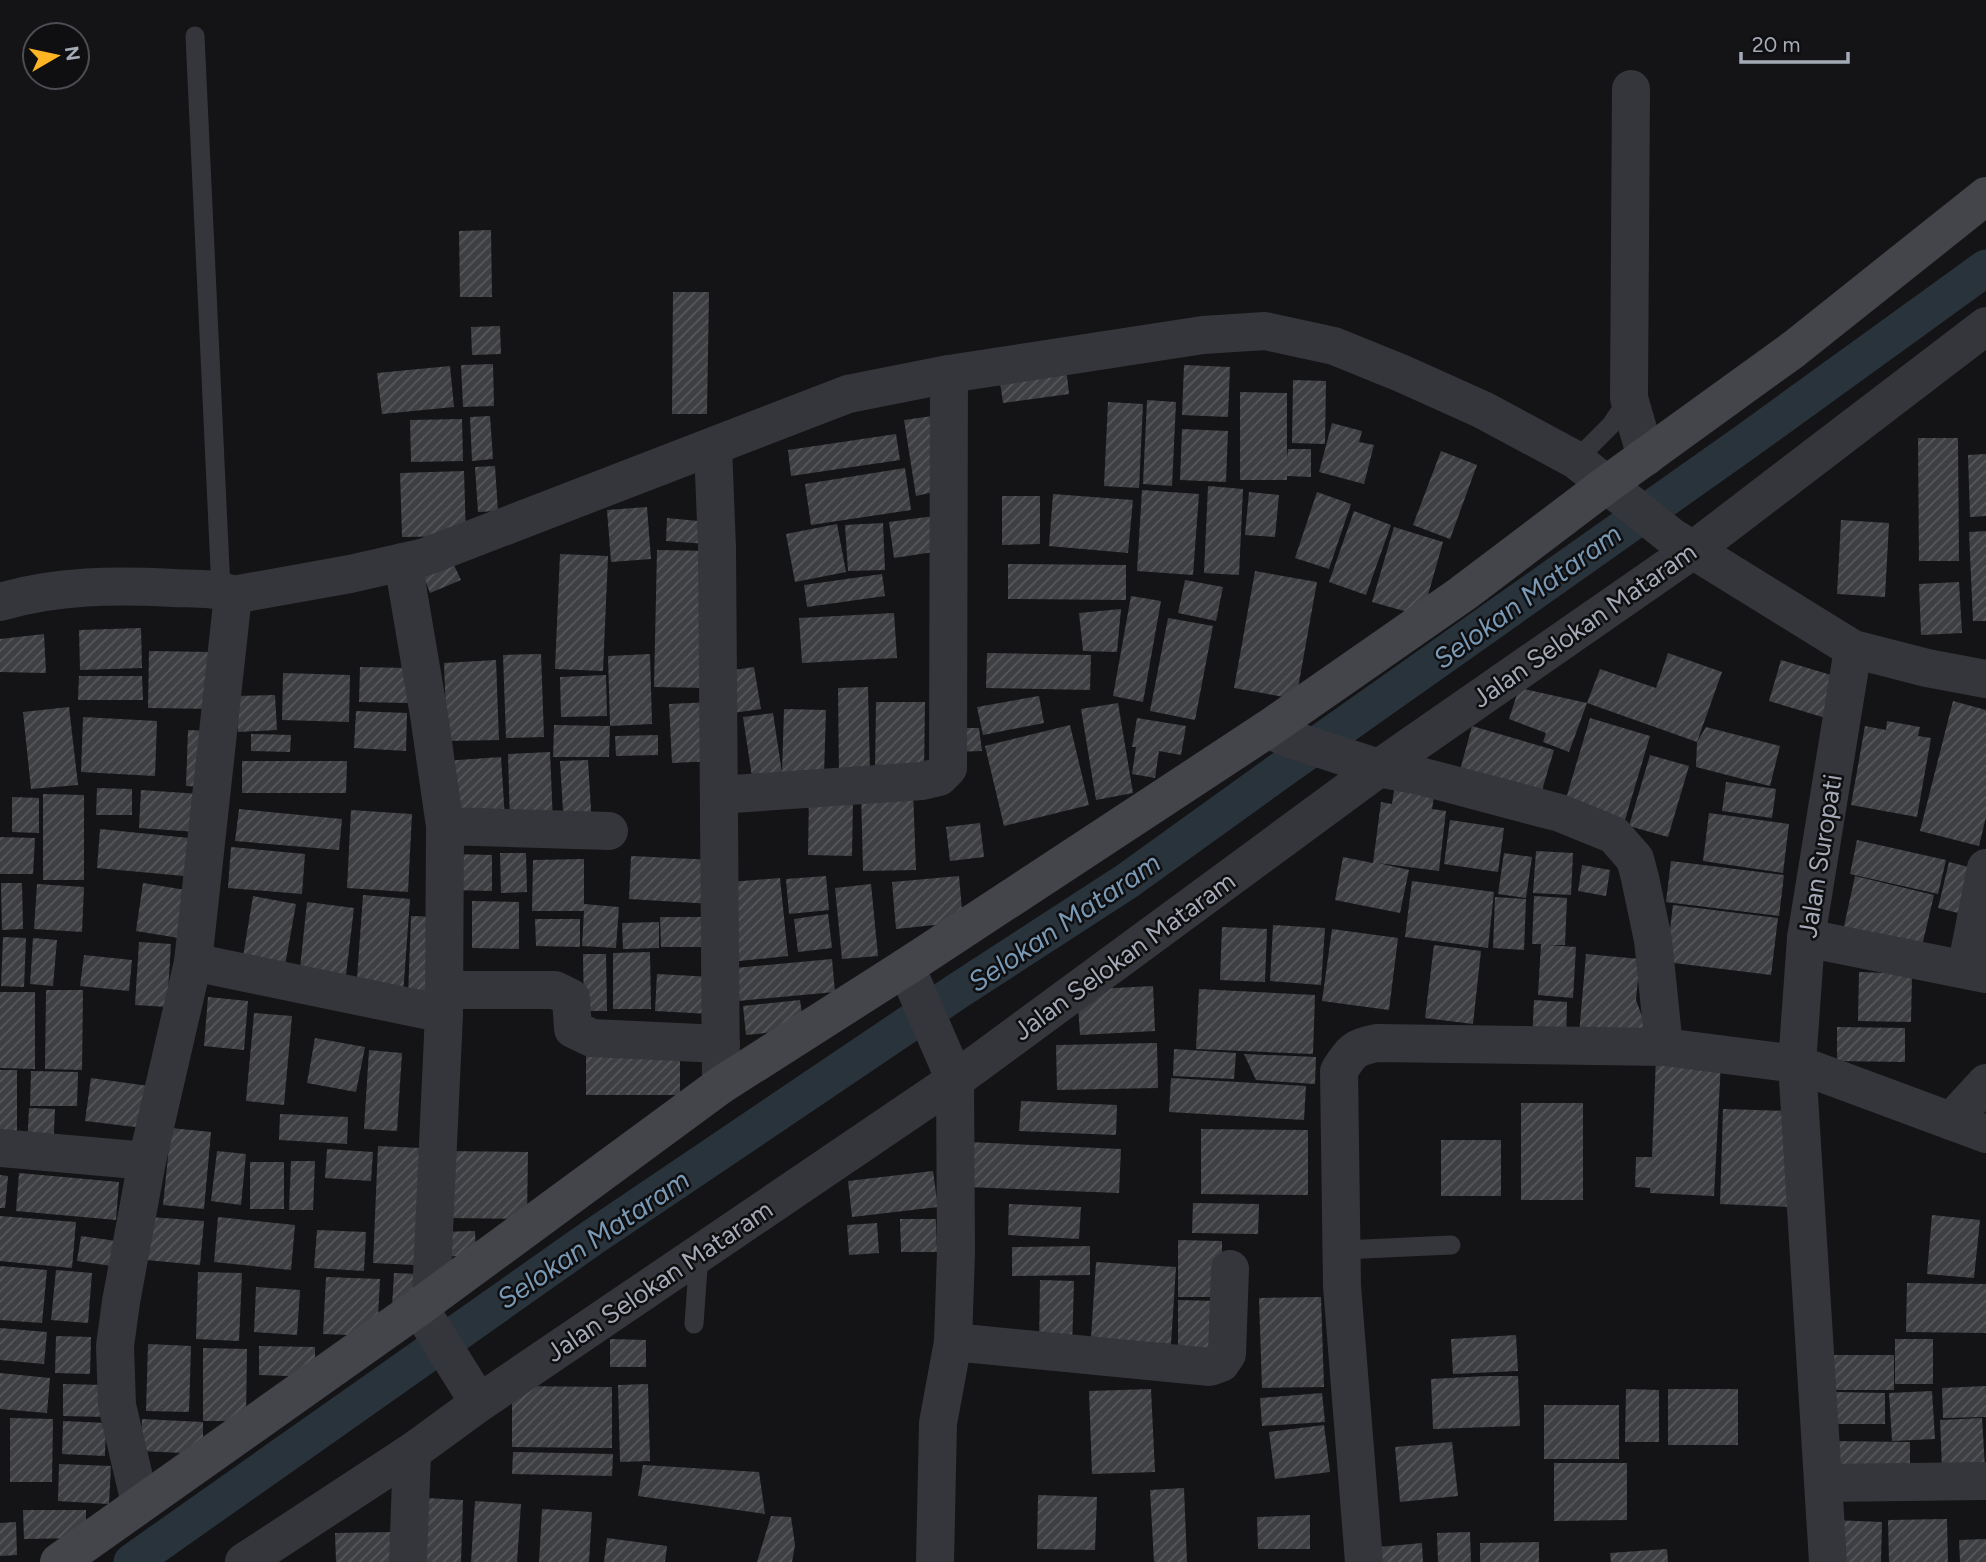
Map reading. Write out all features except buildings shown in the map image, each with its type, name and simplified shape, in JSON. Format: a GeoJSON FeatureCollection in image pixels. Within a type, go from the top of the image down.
{"type":"FeatureCollection","features":[{"type":"Feature","properties":{"kind":"street"},"geometry":{"type":"LineString","coordinates":[[1630,89],[1629,398],[1646,457]]}},
{"type":"Feature","properties":{"kind":"street"},"geometry":{"type":"LineString","coordinates":[[59,1562],[140,1503],[427,1310],[721,1085],[1278,734],[1462,594],[1612,490],[1646,457],[1794,349],[1986,196]]}},
{"type":"Feature","properties":{"kind":"street","name":"Jalan Selokan Mataram"},"geometry":{"type":"LineString","coordinates":[[244,1562],[412,1452],[474,1395],[699,1254],[1986,326]]}},
{"type":"Feature","properties":{"kind":"street"},"geometry":{"type":"LineString","coordinates":[[0,602],[63,588],[146,586],[227,592],[402,562],[425,557],[848,394],[949,374],[1203,335],[1265,331],[1334,346],[1403,373],[1483,410],[1576,460],[1683,543],[1853,649],[1927,668],[1986,679]]}},
{"type":"Feature","properties":{"kind":"street"},"geometry":{"type":"LineString","coordinates":[[719,795],[922,781],[939,777],[948,768],[949,374]]}},
{"type":"Feature","properties":{"kind":"street"},"geometry":{"type":"LineString","coordinates":[[713,447],[717,548],[721,1085]]}},
{"type":"Feature","properties":{"kind":"street"},"geometry":{"type":"LineString","coordinates":[[402,562],[445,826],[445,1002],[427,1310],[474,1395]]}},
{"type":"Feature","properties":{"kind":"street"},"geometry":{"type":"LineString","coordinates":[[140,1503],[117,1405],[115,1346],[147,1161],[193,962],[227,592]]}},
{"type":"Feature","properties":{"kind":"street","name":"Jalan Suropati"},"geometry":{"type":"LineString","coordinates":[[1828,1562],[1797,1064],[1805,938],[1853,649]]}},
{"type":"Feature","properties":{"kind":"street"},"geometry":{"type":"LineString","coordinates":[[1278,734],[1375,766],[1526,803],[1614,835],[1634,859],[1640,878],[1653,940],[1664,1047]]}},
{"type":"Feature","properties":{"kind":"street"},"geometry":{"type":"LineString","coordinates":[[445,826],[609,831]]}},
{"type":"Feature","properties":{"kind":"street"},"geometry":{"type":"LineString","coordinates":[[1805,938],[1976,972],[1986,868]]}},
{"type":"Feature","properties":{"kind":"street"},"geometry":{"type":"LineString","coordinates":[[193,962],[445,1002],[555,990],[570,998],[573,1029],[592,1038],[721,1044]]}},
{"type":"Feature","properties":{"kind":"street"},"geometry":{"type":"LineString","coordinates":[[906,967],[951,1071],[956,1252],[953,1342],[938,1423],[935,1562]]}},
{"type":"Feature","properties":{"kind":"street"},"geometry":{"type":"LineString","coordinates":[[1364,1562],[1342,1286],[1339,1070],[1348,1055],[1357,1047],[1377,1042],[1664,1047],[1797,1064],[1969,1127],[1986,1083]]}},
{"type":"Feature","properties":{"kind":"street"},"geometry":{"type":"LineString","coordinates":[[0,1148],[147,1161]]}},
{"type":"Feature","properties":{"kind":"street"},"geometry":{"type":"LineString","coordinates":[[953,1342],[1210,1367],[1221,1363],[1227,1354],[1230,1269]]}},
{"type":"Feature","properties":{"kind":"street"},"geometry":{"type":"LineString","coordinates":[[408,1562],[412,1452]]}},
{"type":"Feature","properties":{"kind":"street"},"geometry":{"type":"LineString","coordinates":[[1824,1483],[1986,1481]]}},
{"type":"Feature","properties":{"kind":"lane"},"geometry":{"type":"LineString","coordinates":[[195,36],[227,592]]}},
{"type":"Feature","properties":{"kind":"lane"},"geometry":{"type":"LineString","coordinates":[[1576,460],[1611,425],[1629,398]]}},
{"type":"Feature","properties":{"kind":"lane"},"geometry":{"type":"LineString","coordinates":[[1342,1250],[1451,1245]]}},
{"type":"Feature","properties":{"kind":"lane"},"geometry":{"type":"LineString","coordinates":[[694,1324],[699,1254]]}},
{"type":"Feature","properties":{"kind":"waterway","name":"Selokan Mataram"},"geometry":{"type":"LineString","coordinates":[[132,1562],[593,1237],[956,992],[1127,881],[1986,268]]}}]}
